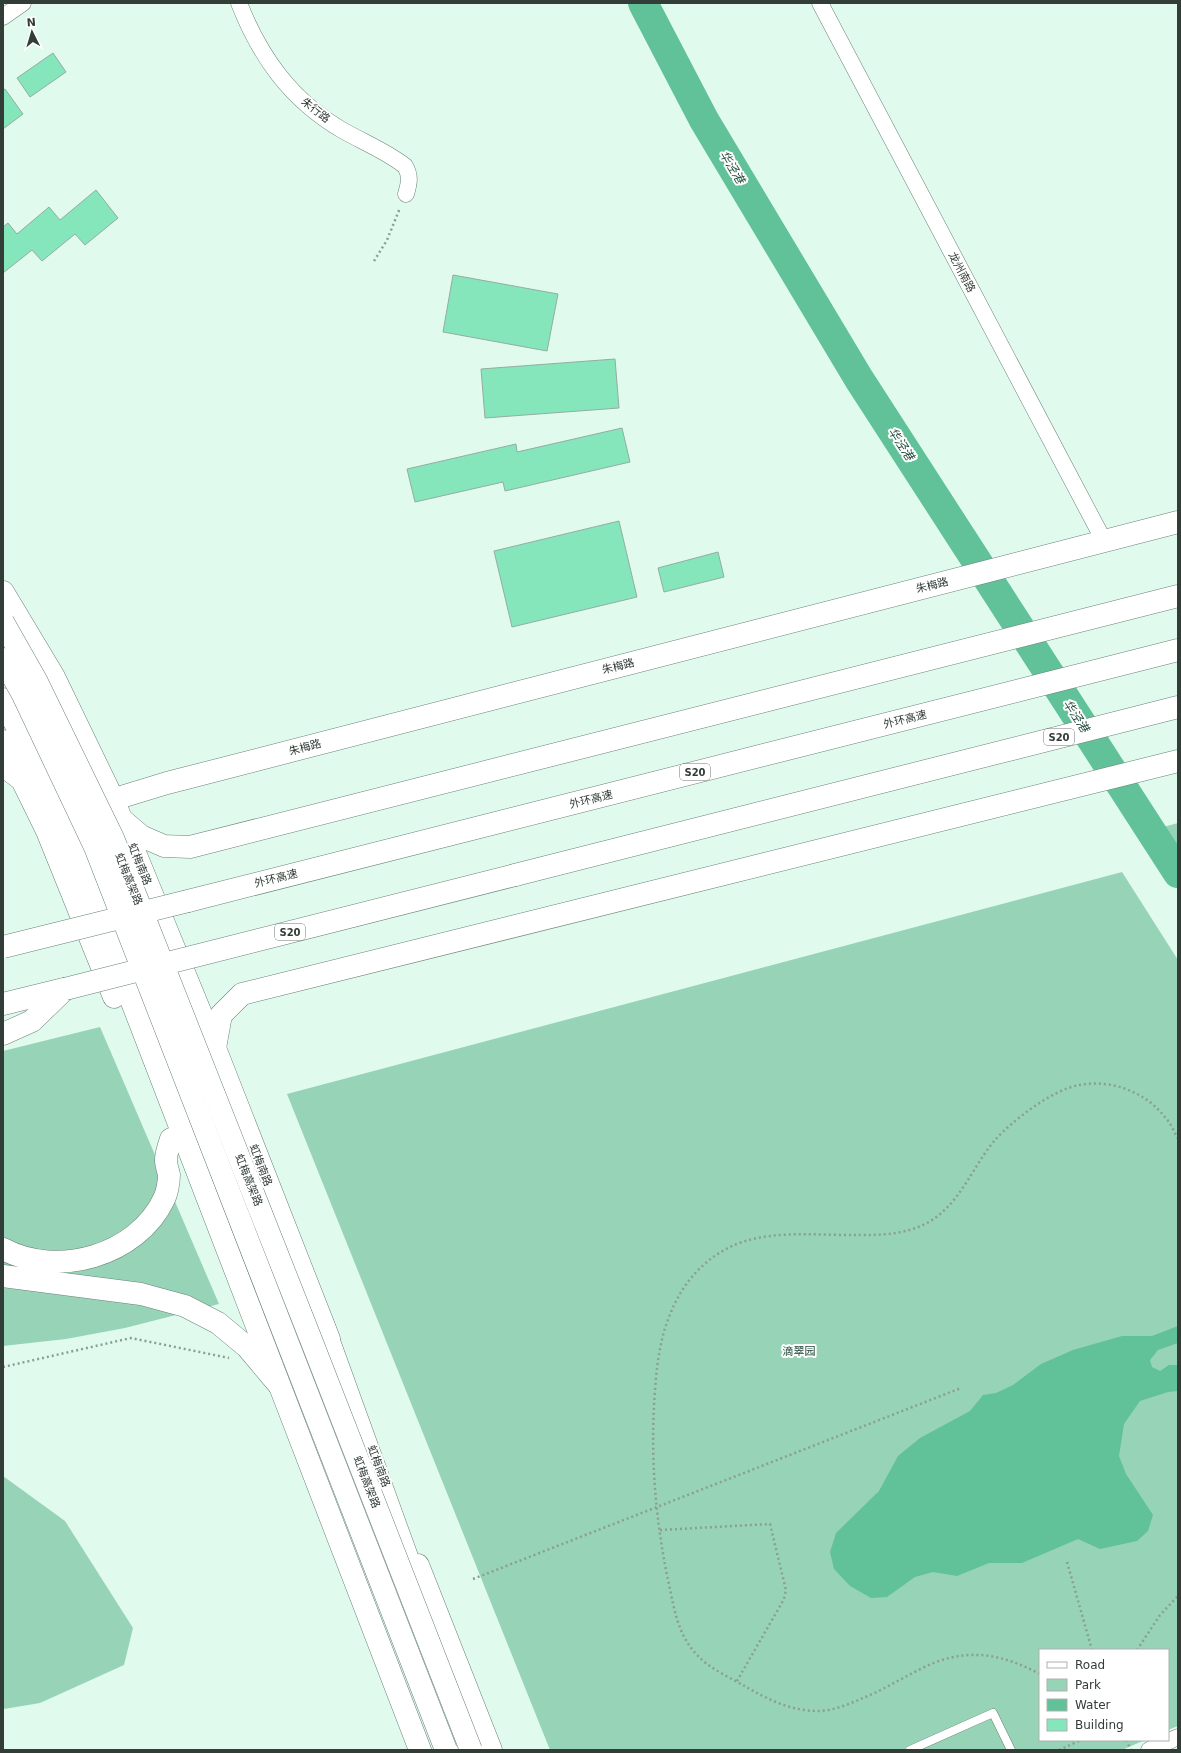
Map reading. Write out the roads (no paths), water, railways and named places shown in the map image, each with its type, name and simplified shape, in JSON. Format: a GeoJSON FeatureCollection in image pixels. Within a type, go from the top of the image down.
{"type":"FeatureCollection","features":[{"type":"Feature","properties":{"kind":"main road","name":"朱梅路"},"geometry":{"type":"LineString","coordinates":[[60,816],[117,809],[182,779],[1178,522]]}},
{"type":"Feature","properties":{"kind":"main road","name":"虹梅南路"},"geometry":{"type":"LineString","coordinates":[[3,592],[54,677],[117,809],[215,1048],[491,1750]]}},
{"type":"Feature","properties":{"kind":"main road"},"geometry":{"type":"LineString","coordinates":[[117,809],[141,836],[164,846],[190,847],[1178,596]]}},
{"type":"Feature","properties":{"kind":"main road","name":"虹梅高架路"},"geometry":{"type":"LineString","coordinates":[[3,622],[37,682],[113,838],[305,1322],[470,1750]]}},
{"type":"Feature","properties":{"kind":"main road","name":"外环高速"},"geometry":{"type":"LineString","coordinates":[[3,948],[1178,650]]}},
{"type":"Feature","properties":{"kind":"main road","name":"虹梅高架路"},"geometry":{"type":"LineString","coordinates":[[3,659],[23,695],[95,847],[446,1750]]}},
{"type":"Feature","properties":{"kind":"main road"},"geometry":{"type":"LineString","coordinates":[[3,699],[60,816],[420,1750]]}},
{"type":"Feature","properties":{"kind":"main road","name":"S20"},"geometry":{"type":"LineString","coordinates":[[3,1004],[1178,707]]}},
{"type":"Feature","properties":{"kind":"main road"},"geometry":{"type":"LineString","coordinates":[[3,741],[47,831],[233,1294],[246,1320],[260,1334]]}},
{"type":"Feature","properties":{"kind":"main road"},"geometry":{"type":"LineString","coordinates":[[3,761],[9,770],[22,780]]}},
{"type":"Feature","properties":{"kind":"main road"},"geometry":{"type":"LineString","coordinates":[[215,1048],[221,1015],[242,994],[1178,761]]}},
{"type":"Feature","properties":{"kind":"main road"},"geometry":{"type":"LineString","coordinates":[[3,1034],[32,1021],[65,989]]}},
{"type":"Feature","properties":{"kind":"main road"},"geometry":{"type":"LineString","coordinates":[[3,1249],[16,1256],[61,1263],[98,1256],[132,1238],[154,1217],[165,1198],[169,1177],[166,1160],[171,1139]]}},
{"type":"Feature","properties":{"kind":"main road"},"geometry":{"type":"LineString","coordinates":[[3,1276],[141,1294],[185,1306],[218,1323],[247,1347],[279,1385]]}},
{"type":"Feature","properties":{"kind":"main road"},"geometry":{"type":"LineString","coordinates":[[322,1322],[425,1605],[482,1750]]}},
{"type":"Feature","properties":{"kind":"street"},"geometry":{"type":"LineString","coordinates":[[3,17],[23,3]]}},
{"type":"Feature","properties":{"kind":"street","name":"朱行路"},"geometry":{"type":"LineString","coordinates":[[239,3],[258,46],[273,69],[290,89],[314,110],[341,129],[406,166],[409,181],[406,194]]}},
{"type":"Feature","properties":{"kind":"street","name":"龙州南路"},"geometry":{"type":"LineString","coordinates":[[820,3],[1104,541]]}},
{"type":"Feature","properties":{"kind":"street"},"geometry":{"type":"LineString","coordinates":[[1149,1750],[1178,1737]]}},
{"type":"Feature","properties":{"kind":"lane"},"geometry":{"type":"LineString","coordinates":[[910,1750],[994,1713],[1011,1750]]}},
{"type":"Feature","properties":{"kind":"water"},"geometry":{"type":"Polygon","coordinates":[[[1178,1326],[1178,1343],[1158,1350],[1150,1360],[1152,1367],[1160,1371],[1169,1365],[1178,1365],[1178,1391],[1168,1392],[1140,1401],[1124,1424],[1119,1456],[1126,1474],[1153,1515],[1148,1531],[1137,1541],[1100,1549],[1078,1539],[1022,1563],[989,1563],[957,1576],[933,1572],[915,1577],[887,1597],[871,1598],[850,1586],[834,1569],[830,1552],[836,1533],[879,1491],[898,1456],[920,1438],[970,1411],[983,1395],[996,1393],[1013,1385],[1041,1364],[1073,1350],[1122,1336],[1152,1336],[1178,1326]]]}},
{"type":"Feature","properties":{"kind":"waterway","name":"华泾港"},"geometry":{"type":"LineString","coordinates":[[643,3],[704,120],[859,379],[1178,873]]}},
{"type":"Feature","properties":{"kind":"park label","name":"滴翠园"},"geometry":{"type":"Point","coordinates":[799,1351]}}]}
